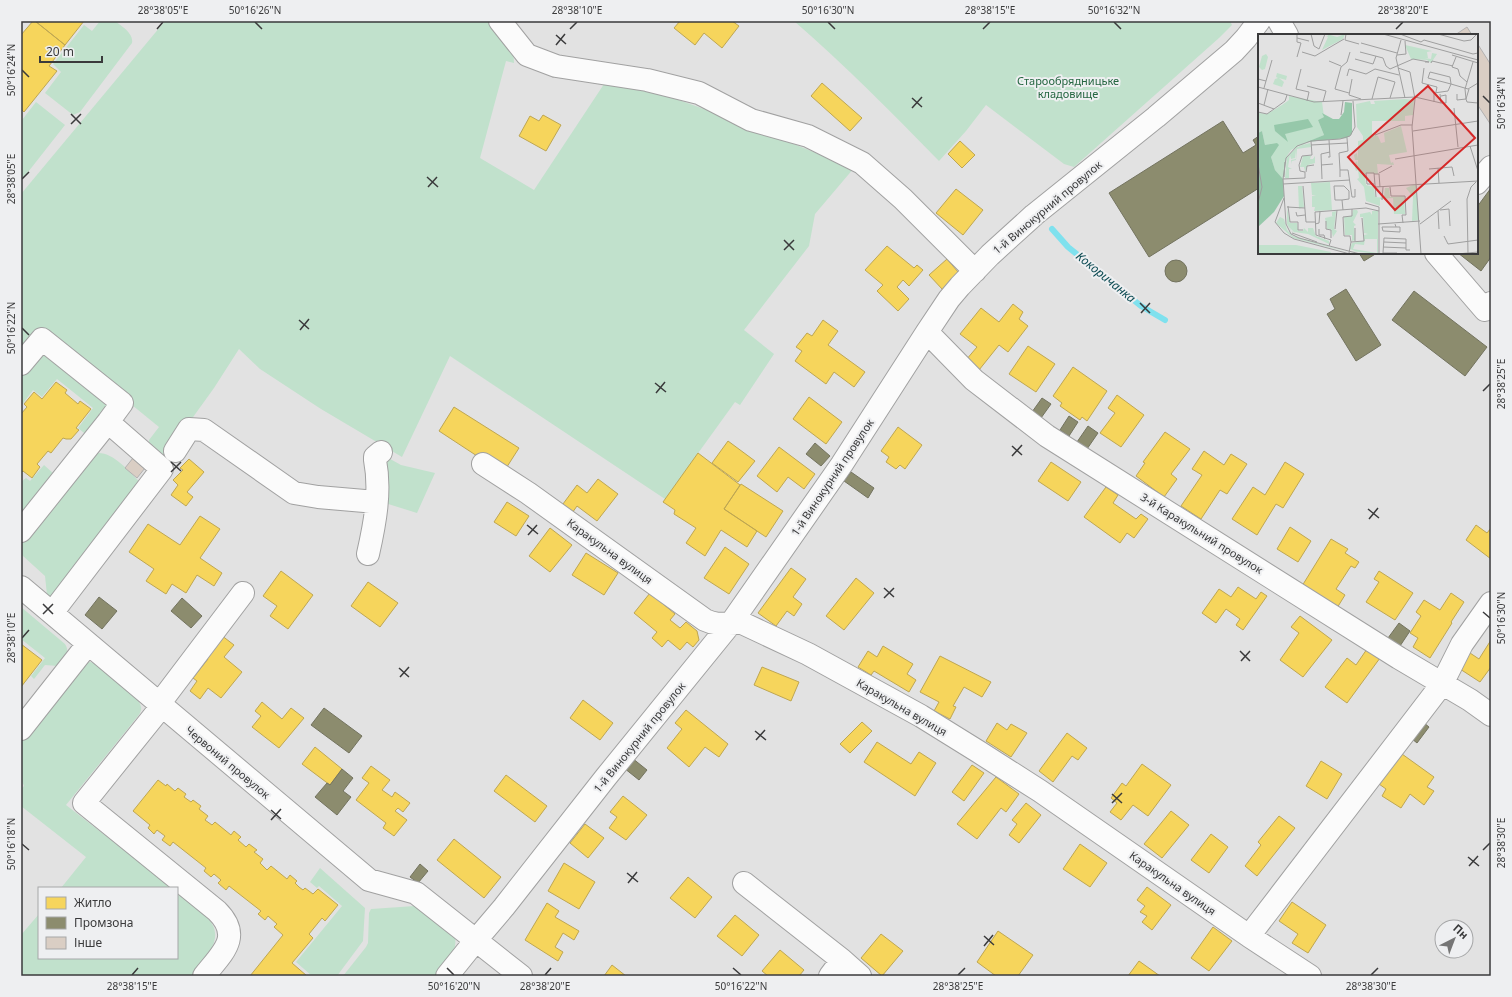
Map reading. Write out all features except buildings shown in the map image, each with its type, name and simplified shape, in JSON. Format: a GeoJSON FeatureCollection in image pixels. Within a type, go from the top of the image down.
{"type":"FeatureCollection","features":[{"type":"Feature","properties":{"kind":"street"},"geometry":{"type":"LineString","coordinates":[[500,21],[527,55],[556,66],[647,80],[699,93],[752,120],[808,136],[862,163],[903,199],[975,271]]}},
{"type":"Feature","properties":{"kind":"street","name":"1-й Винокурний провулок"},"geometry":{"type":"LineString","coordinates":[[447,976],[731,623],[842,464],[950,299],[1000,245],[1034,215],[1156,117],[1234,51],[1259,21]]}},
{"type":"Feature","properties":{"kind":"street"},"geometry":{"type":"LineString","coordinates":[[1279,21],[1286,34]]}},
{"type":"Feature","properties":{"kind":"street"},"geometry":{"type":"LineString","coordinates":[[1478,182],[1491,167]]}},
{"type":"Feature","properties":{"kind":"street"},"geometry":{"type":"LineString","coordinates":[[1437,254],[1489,309]]}},
{"type":"Feature","properties":{"kind":"street","name":"3-й Каракульний провулок"},"geometry":{"type":"LineString","coordinates":[[927,332],[974,380],[1047,436],[1491,715]]}},
{"type":"Feature","properties":{"kind":"street"},"geometry":{"type":"LineString","coordinates":[[21,364],[42,339],[122,403],[21,531]]}},
{"type":"Feature","properties":{"kind":"street"},"geometry":{"type":"LineString","coordinates":[[52,613],[162,468],[108,422]]}},
{"type":"Feature","properties":{"kind":"street"},"geometry":{"type":"LineString","coordinates":[[175,451],[189,429],[204,430],[294,493],[318,497],[376,502]]}},
{"type":"Feature","properties":{"kind":"street"},"geometry":{"type":"LineString","coordinates":[[368,554],[375,522],[377,476],[375,457],[381,452]]}},
{"type":"Feature","properties":{"kind":"street","name":"Каракульна вулиця"},"geometry":{"type":"LineString","coordinates":[[483,464],[528,493],[705,620],[714,624],[722,625],[742,623],[808,654],[921,716],[1040,791],[1249,936],[1310,976]]}},
{"type":"Feature","properties":{"kind":"street","name":"Червоний провулок"},"geometry":{"type":"LineString","coordinates":[[21,587],[369,880],[416,893],[521,976]]}},
{"type":"Feature","properties":{"kind":"street"},"geometry":{"type":"LineString","coordinates":[[204,976],[226,947],[230,936],[229,928],[225,919],[84,803],[160,705],[243,593]]}},
{"type":"Feature","properties":{"kind":"street"},"geometry":{"type":"LineString","coordinates":[[1249,936],[1442,684],[1462,644],[1491,603]]}},
{"type":"Feature","properties":{"kind":"street"},"geometry":{"type":"LineString","coordinates":[[21,729],[88,644]]}},
{"type":"Feature","properties":{"kind":"street"},"geometry":{"type":"LineString","coordinates":[[744,883],[836,968],[860,976]]}},
{"type":"Feature","properties":{"kind":"green space"},"geometry":{"type":"Polygon","coordinates":[[[100,21],[115,21],[129,33],[132,43],[80,112],[73,115],[45,93],[61,72],[53,64],[84,25],[92,31],[100,21]]]}},
{"type":"Feature","properties":{"kind":"green space"},"geometry":{"type":"Polygon","coordinates":[[[165,21],[492,21],[513,47],[514,63],[506,61],[480,158],[534,190],[608,78],[701,108],[854,168],[815,214],[809,246],[744,330],[774,354],[740,405],[735,402],[665,499],[450,356],[402,457],[321,409],[260,369],[239,349],[214,388],[165,456],[149,442],[159,427],[41,331],[21,356],[21,194],[165,21]]]}},
{"type":"Feature","properties":{"kind":"green space","name":"Старообрядницьке кладовище"},"geometry":{"type":"Polygon","coordinates":[[[794,21],[1230,21],[1232,25],[1074,167],[1064,164],[986,105],[966,131],[939,161],[850,72],[794,21]]]}},
{"type":"Feature","properties":{"kind":"green space"},"geometry":{"type":"Polygon","coordinates":[[[36,102],[65,125],[21,181],[21,120],[36,102]]]}},
{"type":"Feature","properties":{"kind":"green space"},"geometry":{"type":"Polygon","coordinates":[[[42,354],[46,354],[107,405],[89,437],[78,428],[93,408],[57,379],[42,397],[33,390],[21,406],[21,374],[42,354]]]}},
{"type":"Feature","properties":{"kind":"green space"},"geometry":{"type":"Polygon","coordinates":[[[97,453],[115,459],[141,483],[66,577],[54,600],[47,595],[45,576],[21,553],[21,541],[97,453]]]}},
{"type":"Feature","properties":{"kind":"green space"},"geometry":{"type":"Polygon","coordinates":[[[383,455],[401,465],[435,473],[417,513],[385,503],[383,455]]]}},
{"type":"Feature","properties":{"kind":"green space"},"geometry":{"type":"Polygon","coordinates":[[[44,465],[54,474],[28,508],[21,511],[21,482],[26,478],[30,481],[44,465]]]}},
{"type":"Feature","properties":{"kind":"green space"},"geometry":{"type":"Polygon","coordinates":[[[21,607],[67,647],[66,656],[58,666],[45,665],[34,679],[31,676],[45,658],[21,639],[21,607]]]}},
{"type":"Feature","properties":{"kind":"green space"},"geometry":{"type":"Polygon","coordinates":[[[90,662],[97,664],[122,684],[135,696],[141,709],[138,716],[66,805],[172,887],[62,887],[86,857],[21,806],[21,789],[24,786],[21,779],[21,738],[87,663],[90,662]]]}},
{"type":"Feature","properties":{"kind":"green space"},"geometry":{"type":"Polygon","coordinates":[[[320,868],[365,908],[363,941],[337,976],[312,976],[296,962],[342,906],[319,886],[317,888],[310,882],[320,868]]]}},
{"type":"Feature","properties":{"kind":"green space"},"geometry":{"type":"Polygon","coordinates":[[[178,892],[210,920],[214,929],[215,938],[212,948],[193,976],[21,976],[21,935],[38,915],[38,959],[178,959],[178,892]]]}},
{"type":"Feature","properties":{"kind":"green space"},"geometry":{"type":"Polygon","coordinates":[[[415,906],[455,938],[452,954],[435,976],[343,976],[368,943],[369,913],[371,909],[415,906]]]}},
{"type":"Feature","properties":{"kind":"waterway","name":"Кокоричанка"},"geometry":{"type":"LineString","coordinates":[[1052,229],[1068,247],[1141,306],[1165,320]]}}]}
